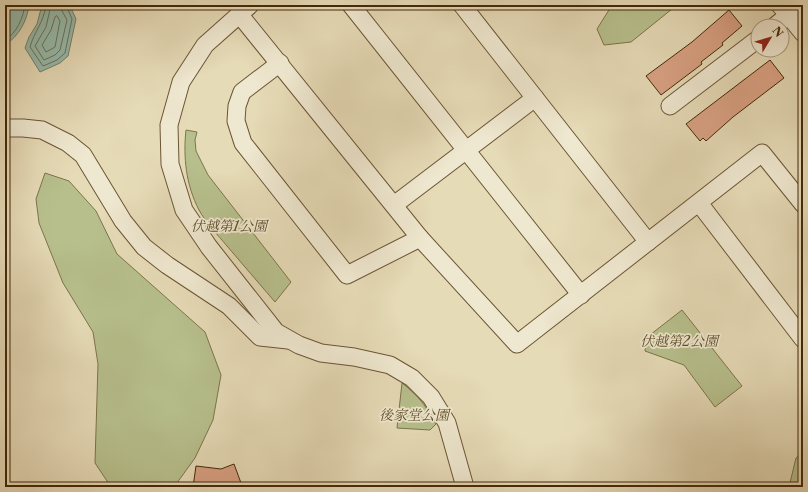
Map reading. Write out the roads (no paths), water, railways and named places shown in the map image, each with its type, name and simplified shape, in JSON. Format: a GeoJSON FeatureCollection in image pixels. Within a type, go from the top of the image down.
{"type":"FeatureCollection","features":[{"type":"Feature","properties":{"kind":"street"},"geometry":{"type":"LineString","coordinates":[[352,5],[581,295]]}},
{"type":"Feature","properties":{"kind":"street"},"geometry":{"type":"LineString","coordinates":[[462,5],[648,242]]}},
{"type":"Feature","properties":{"kind":"street"},"geometry":{"type":"LineString","coordinates":[[782,18],[790,8],[803,33]]}},
{"type":"Feature","properties":{"kind":"street"},"geometry":{"type":"LineString","coordinates":[[465,487],[447,423],[431,397],[412,378],[390,365],[354,357],[321,353],[298,345],[276,332],[209,247],[184,210],[170,164],[169,125],[181,82],[205,45],[244,9],[280,63],[420,238],[517,344],[762,153],[803,204]]}},
{"type":"Feature","properties":{"kind":"street"},"geometry":{"type":"LineString","coordinates":[[670,106],[750,45]]}},
{"type":"Feature","properties":{"kind":"street"},"geometry":{"type":"LineString","coordinates":[[280,63],[242,92],[237,106],[236,121],[239,133],[243,143],[347,275],[420,238]]}},
{"type":"Feature","properties":{"kind":"street"},"geometry":{"type":"LineString","coordinates":[[394,206],[466,149],[535,98]]}},
{"type":"Feature","properties":{"kind":"street"},"geometry":{"type":"LineString","coordinates":[[5,128],[42,130],[68,143],[83,155],[123,220],[144,247],[167,265],[229,306],[260,337],[290,340]]}},
{"type":"Feature","properties":{"kind":"street"},"geometry":{"type":"LineString","coordinates":[[698,203],[803,339]]}},
{"type":"Feature","properties":{"kind":"water"},"geometry":{"type":"Polygon","coordinates":[[[5,5],[29,5],[22,28],[5,45],[5,5]]]}},
{"type":"Feature","properties":{"kind":"water"},"geometry":{"type":"Polygon","coordinates":[[[42,5],[70,6],[76,19],[68,56],[60,63],[40,72],[25,48],[29,37],[37,24],[42,5]]]}},
{"type":"Feature","properties":{"kind":"park label","name":"伏越第1公園"},"geometry":{"type":"Point","coordinates":[229,226]}},
{"type":"Feature","properties":{"kind":"park label","name":"伏越第2公園"},"geometry":{"type":"Point","coordinates":[679,341]}},
{"type":"Feature","properties":{"kind":"park label","name":"後家堂公園"},"geometry":{"type":"Point","coordinates":[414,415]}}]}
